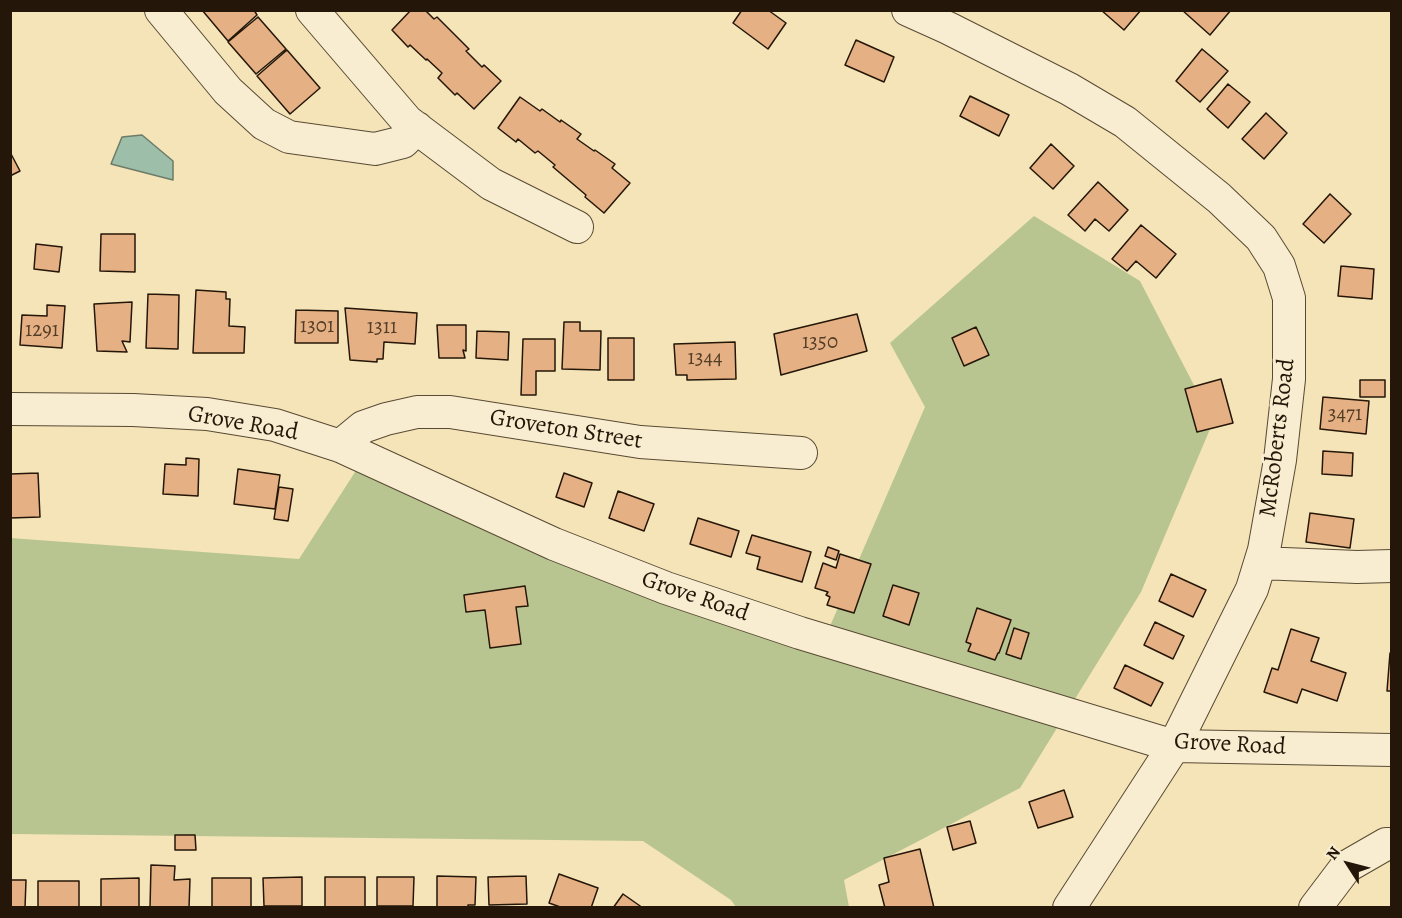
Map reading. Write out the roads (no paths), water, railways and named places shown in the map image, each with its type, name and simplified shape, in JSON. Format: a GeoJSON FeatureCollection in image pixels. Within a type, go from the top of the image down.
{"type":"FeatureCollection","features":[{"type":"Feature","properties":{"kind":"street"},"geometry":{"type":"LineString","coordinates":[[161,10],[228,91],[264,124],[289,137],[375,149],[403,142],[417,128]]}},
{"type":"Feature","properties":{"kind":"street"},"geometry":{"type":"LineString","coordinates":[[312,10],[408,121],[491,184],[577,227]]}},
{"type":"Feature","properties":{"kind":"street","name":"McRoberts Road"},"geometry":{"type":"LineString","coordinates":[[908,10],[956,19],[1125,122],[1219,198],[1262,238],[1279,266],[1288,298],[1289,379],[1280,460],[1264,550],[1252,589],[1174,746],[1069,908]]}},
{"type":"Feature","properties":{"kind":"street","name":"Grove Road"},"geometry":{"type":"LineString","coordinates":[[10,409],[133,410],[207,414],[275,425],[340,446],[554,544],[666,588],[800,633],[1174,746],[1392,750]]}},
{"type":"Feature","properties":{"kind":"street","name":"Groveton Street"},"geometry":{"type":"LineString","coordinates":[[340,446],[363,427],[386,419],[417,412],[450,412],[640,442],[801,453]]}},
{"type":"Feature","properties":{"kind":"street"},"geometry":{"type":"LineString","coordinates":[[1260,563],[1392,566]]}},
{"type":"Feature","properties":{"kind":"street"},"geometry":{"type":"LineString","coordinates":[[1315,908],[1346,867],[1386,844],[1392,844]]}}]}
